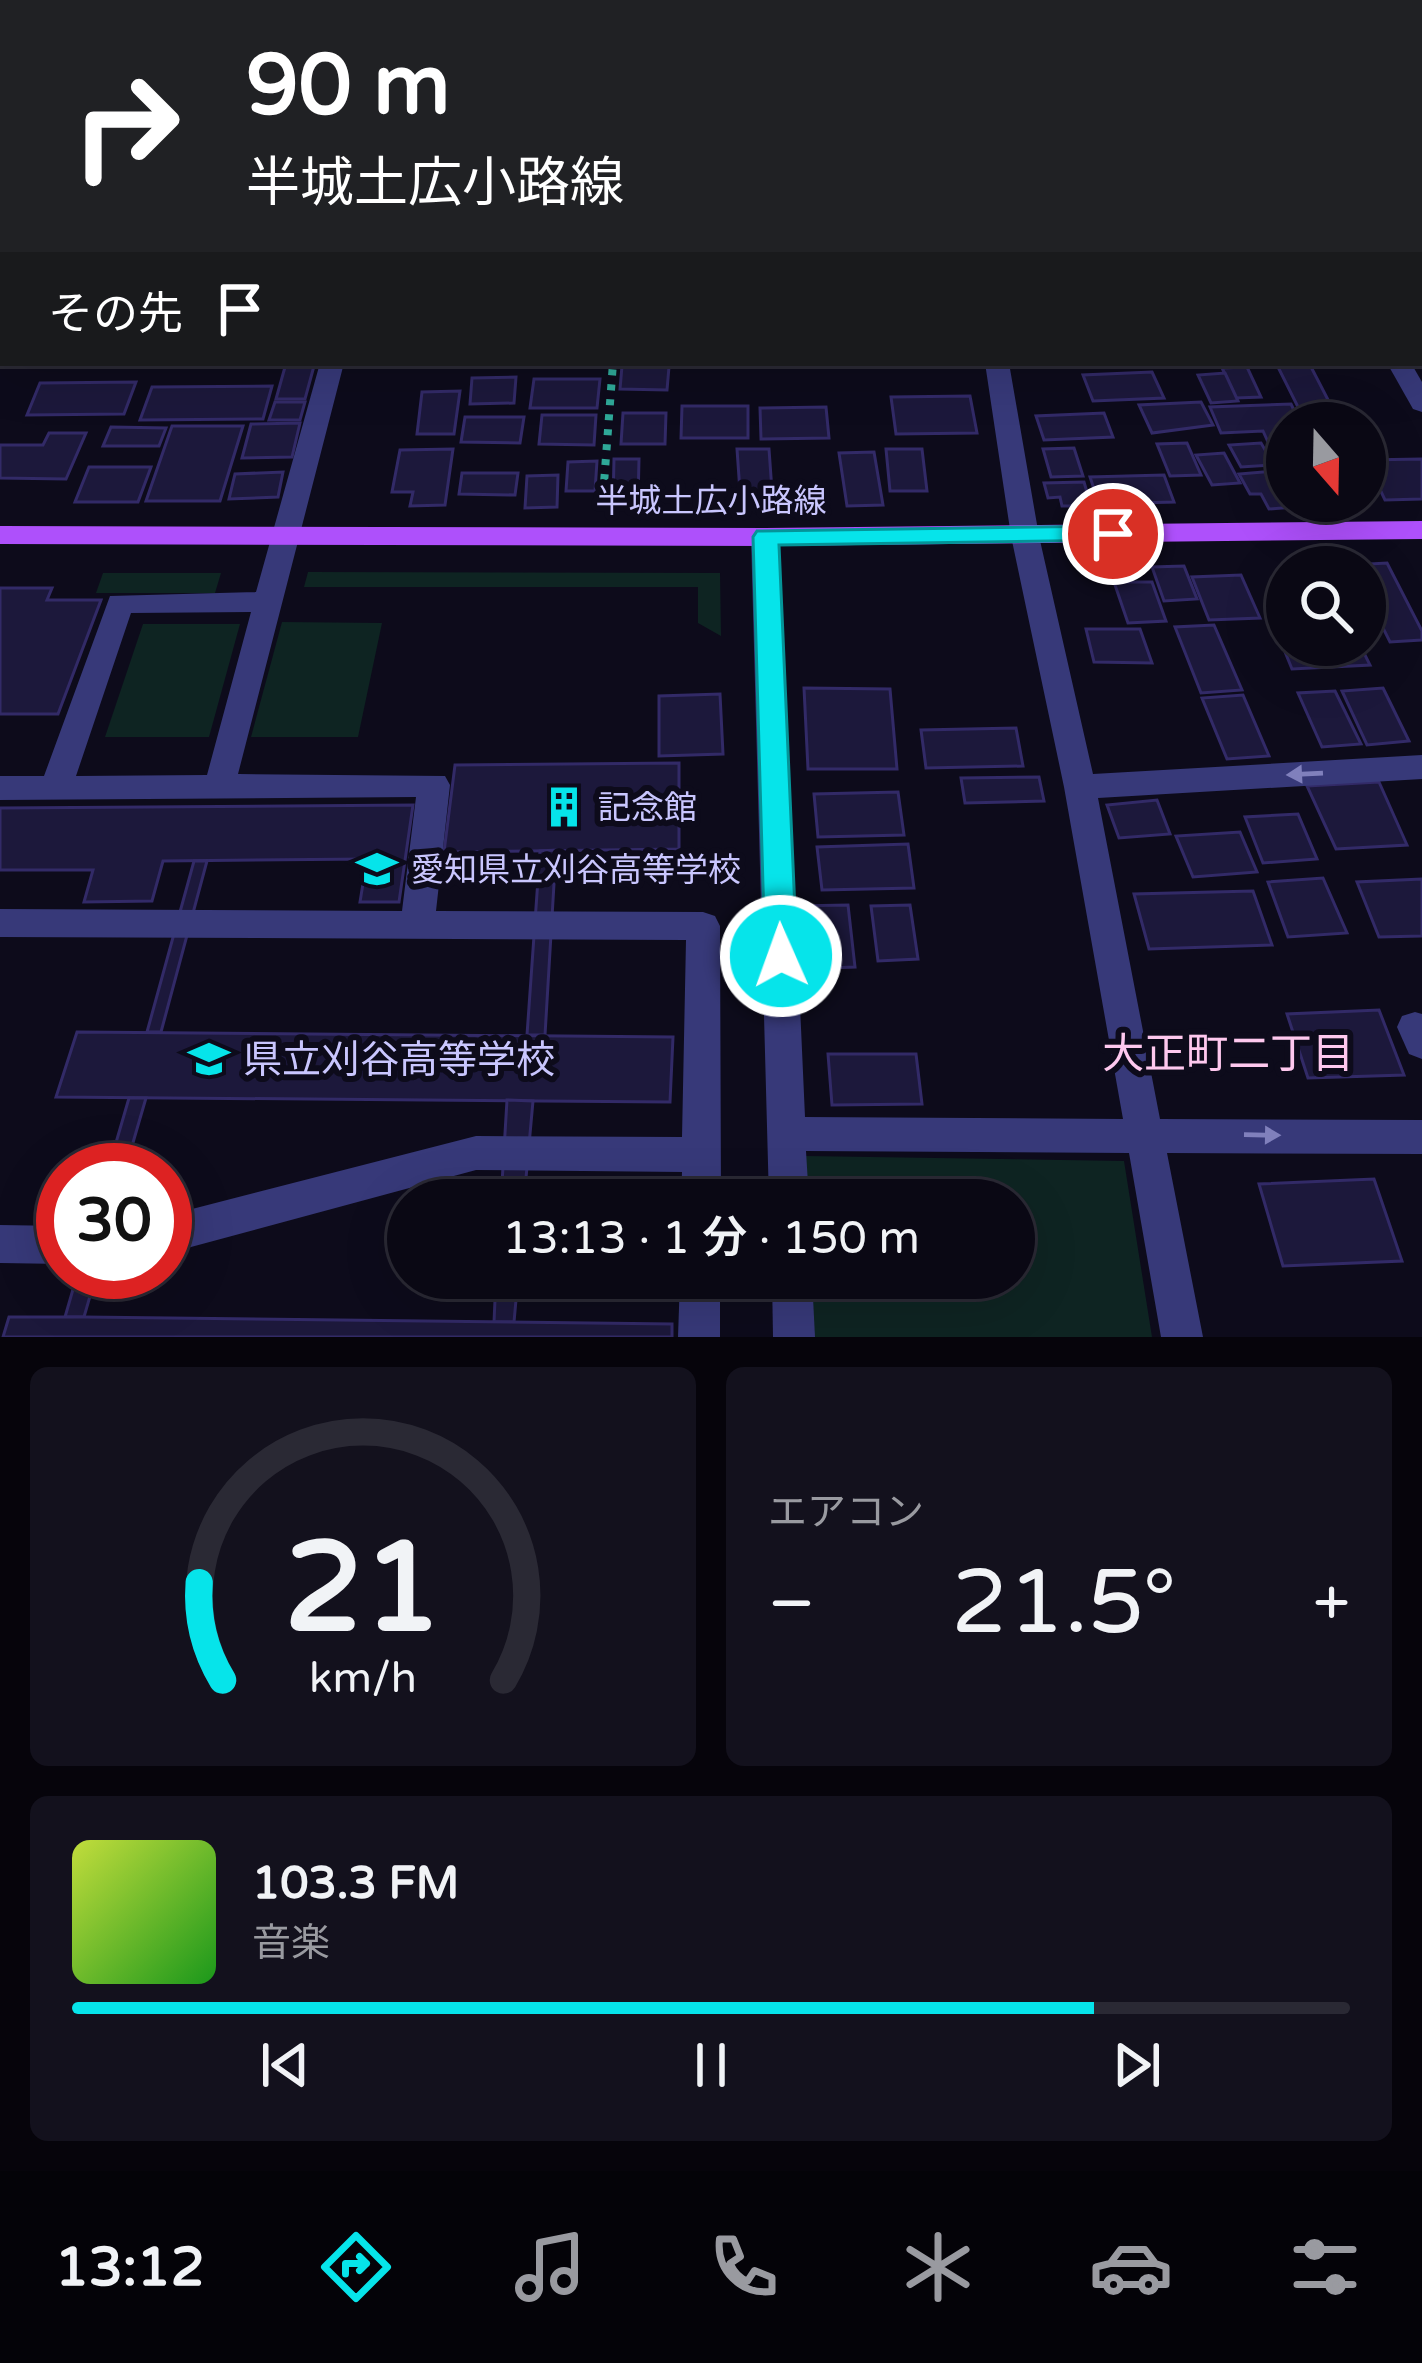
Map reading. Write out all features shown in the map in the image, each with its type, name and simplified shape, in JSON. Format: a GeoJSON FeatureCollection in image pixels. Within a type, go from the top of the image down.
{"type":"FeatureCollection","features":[{"type":"Feature","properties":{"kind":"main road","name":"半城土広小路線"},"geometry":{"type":"LineString","coordinates":[[0,535],[766,537],[1422,530]]}},
{"type":"Feature","properties":{"kind":"street"},"geometry":{"type":"LineString","coordinates":[[219,788],[331,366]]}},
{"type":"Feature","properties":{"kind":"street"},"geometry":{"type":"LineString","coordinates":[[997,366],[1025,536],[1080,787],[1182,1337]]}},
{"type":"Feature","properties":{"kind":"street"},"geometry":{"type":"LineString","coordinates":[[1401,366],[1422,404]]}},
{"type":"Feature","properties":{"kind":"street"},"geometry":{"type":"LineString","coordinates":[[766,537],[789,1179]]}},
{"type":"Feature","properties":{"kind":"street"},"geometry":{"type":"LineString","coordinates":[[56,788],[121,603],[268,602]]}},
{"type":"Feature","properties":{"kind":"street"},"geometry":{"type":"LineString","coordinates":[[1080,787],[1422,767]]}},
{"type":"Feature","properties":{"kind":"street"},"geometry":{"type":"LineString","coordinates":[[0,788],[434,784],[417,926]]}},
{"type":"Feature","properties":{"kind":"street"},"geometry":{"type":"LineString","coordinates":[[0,923],[703,926],[701,1179]]}},
{"type":"Feature","properties":{"kind":"street"},"geometry":{"type":"LineString","coordinates":[[788,1134],[1422,1137]]}},
{"type":"Feature","properties":{"kind":"street"},"geometry":{"type":"LineString","coordinates":[[192,1228],[476,1154],[702,1155]]}},
{"type":"Feature","properties":{"kind":"street"},"geometry":{"type":"LineString","coordinates":[[0,1244],[36,1245]]}},
{"type":"Feature","properties":{"kind":"street"},"geometry":{"type":"LineString","coordinates":[[699,1337],[700,1299]]}},
{"type":"Feature","properties":{"kind":"street"},"geometry":{"type":"LineString","coordinates":[[793,1299],[794,1337]]}},
{"type":"Feature","properties":{"kind":"path"},"geometry":{"type":"LineString","coordinates":[[600,535],[613,366]]}},
{"type":"Feature","properties":{"kind":"green space"},"geometry":{"type":"Polygon","coordinates":[[[308,572],[720,573],[721,636],[698,623],[698,587],[304,587],[308,572]]]}},
{"type":"Feature","properties":{"kind":"green space"},"geometry":{"type":"Polygon","coordinates":[[[103,573],[221,573],[215,593],[96,593],[103,573]]]}},
{"type":"Feature","properties":{"kind":"green space"},"geometry":{"type":"Polygon","coordinates":[[[282,622],[382,623],[358,737],[251,737],[282,622]]]}},
{"type":"Feature","properties":{"kind":"green space"},"geometry":{"type":"Polygon","coordinates":[[[143,624],[240,624],[209,737],[105,737],[143,624]]]}},
{"type":"Feature","properties":{"kind":"green space"},"geometry":{"type":"Polygon","coordinates":[[[805,1156],[1124,1161],[1152,1337],[814,1337],[812,1299],[1035,1299],[1035,1179],[806,1179],[805,1156]]]}},
{"type":"Feature","properties":{"kind":"building"},"geometry":{"type":"Polygon","coordinates":[[[314,366],[305,399],[276,399],[285,367],[314,366]]]}},
{"type":"Feature","properties":{"kind":"building"},"geometry":{"type":"Polygon","coordinates":[[[622,366],[669,367],[667,390],[620,389],[622,366]]]}},
{"type":"Feature","properties":{"kind":"building"},"geometry":{"type":"Polygon","coordinates":[[[1278,366],[1311,366],[1329,402],[1296,402],[1278,366]]]}},
{"type":"Feature","properties":{"kind":"building"},"geometry":{"type":"Polygon","coordinates":[[[1247,367],[1261,397],[1236,398],[1222,368],[1247,367]]]}},
{"type":"Feature","properties":{"kind":"building"},"geometry":{"type":"Polygon","coordinates":[[[1152,372],[1164,398],[1093,401],[1083,375],[1152,372]]]}},
{"type":"Feature","properties":{"kind":"building"},"geometry":{"type":"Polygon","coordinates":[[[1225,373],[1238,401],[1211,403],[1198,375],[1225,373]]]}},
{"type":"Feature","properties":{"kind":"building"},"geometry":{"type":"Polygon","coordinates":[[[516,377],[514,403],[470,404],[472,378],[516,377]]]}},
{"type":"Feature","properties":{"kind":"building"},"geometry":{"type":"Polygon","coordinates":[[[534,379],[600,379],[597,408],[530,408],[534,379]]]}},
{"type":"Feature","properties":{"kind":"building"},"geometry":{"type":"Polygon","coordinates":[[[136,382],[124,414],[27,415],[40,383],[136,382]]]}},
{"type":"Feature","properties":{"kind":"building"},"geometry":{"type":"Polygon","coordinates":[[[272,386],[263,419],[140,420],[152,387],[272,386]]]}},
{"type":"Feature","properties":{"kind":"building"},"geometry":{"type":"Polygon","coordinates":[[[460,391],[454,434],[417,434],[422,392],[460,391]]]}},
{"type":"Feature","properties":{"kind":"building"},"geometry":{"type":"Polygon","coordinates":[[[970,396],[977,433],[896,434],[891,397],[970,396]]]}},
{"type":"Feature","properties":{"kind":"building"},"geometry":{"type":"Polygon","coordinates":[[[275,402],[305,402],[300,420],[269,420],[275,402]]]}},
{"type":"Feature","properties":{"kind":"building"},"geometry":{"type":"Polygon","coordinates":[[[1201,402],[1213,425],[1152,433],[1139,405],[1201,402]]]}},
{"type":"Feature","properties":{"kind":"building"},"geometry":{"type":"Polygon","coordinates":[[[1266,405],[1266,438],[1263,431],[1221,433],[1210,407],[1266,405]]]}},
{"type":"Feature","properties":{"kind":"building"},"geometry":{"type":"Polygon","coordinates":[[[682,406],[748,406],[748,438],[681,438],[682,406]]]}},
{"type":"Feature","properties":{"kind":"building"},"geometry":{"type":"Polygon","coordinates":[[[826,407],[829,438],[761,439],[760,408],[826,407]]]}},
{"type":"Feature","properties":{"kind":"building"},"geometry":{"type":"Polygon","coordinates":[[[623,413],[666,413],[665,444],[621,444],[623,413]]]}},
{"type":"Feature","properties":{"kind":"building"},"geometry":{"type":"Polygon","coordinates":[[[1104,413],[1113,437],[1044,440],[1036,416],[1104,413]]]}},
{"type":"Feature","properties":{"kind":"building"},"geometry":{"type":"Polygon","coordinates":[[[542,415],[596,415],[594,445],[539,444],[542,415]]]}},
{"type":"Feature","properties":{"kind":"building"},"geometry":{"type":"Polygon","coordinates":[[[465,417],[524,417],[520,443],[461,442],[465,417]]]}},
{"type":"Feature","properties":{"kind":"building"},"geometry":{"type":"Polygon","coordinates":[[[300,423],[292,457],[242,458],[251,424],[300,423]]]}},
{"type":"Feature","properties":{"kind":"building"},"geometry":{"type":"Polygon","coordinates":[[[172,426],[243,426],[220,501],[146,501],[172,426]]]}},
{"type":"Feature","properties":{"kind":"building"},"geometry":{"type":"Polygon","coordinates":[[[111,427],[166,428],[159,446],[103,446],[111,427]]]}},
{"type":"Feature","properties":{"kind":"building"},"geometry":{"type":"Polygon","coordinates":[[[49,433],[86,433],[66,479],[0,478],[0,445],[43,445],[49,433]]]}},
{"type":"Feature","properties":{"kind":"building"},"geometry":{"type":"Polygon","coordinates":[[[1187,443],[1201,475],[1170,476],[1157,444],[1187,443]]]}},
{"type":"Feature","properties":{"kind":"building"},"geometry":{"type":"Polygon","coordinates":[[[1261,443],[1266,465],[1241,467],[1229,445],[1261,443]]]}},
{"type":"Feature","properties":{"kind":"building"},"geometry":{"type":"Polygon","coordinates":[[[1074,448],[1083,476],[1051,477],[1043,449],[1074,448]]]}},
{"type":"Feature","properties":{"kind":"building"},"geometry":{"type":"Polygon","coordinates":[[[453,449],[445,505],[410,506],[413,492],[392,492],[400,450],[453,449]]]}},
{"type":"Feature","properties":{"kind":"building"},"geometry":{"type":"Polygon","coordinates":[[[737,449],[769,449],[773,505],[741,506],[737,449]]]}},
{"type":"Feature","properties":{"kind":"building"},"geometry":{"type":"Polygon","coordinates":[[[886,449],[922,449],[927,491],[890,491],[886,449]]]}},
{"type":"Feature","properties":{"kind":"building"},"geometry":{"type":"Polygon","coordinates":[[[874,452],[883,505],[847,506],[839,453],[874,452]]]}},
{"type":"Feature","properties":{"kind":"building"},"geometry":{"type":"Polygon","coordinates":[[[1224,453],[1240,483],[1212,485],[1196,455],[1224,453]]]}},
{"type":"Feature","properties":{"kind":"building"},"geometry":{"type":"Polygon","coordinates":[[[614,459],[639,459],[638,502],[613,502],[614,459]]]}},
{"type":"Feature","properties":{"kind":"building"},"geometry":{"type":"Polygon","coordinates":[[[1422,459],[1422,499],[1386,500],[1386,460],[1422,459]]]}},
{"type":"Feature","properties":{"kind":"building"},"geometry":{"type":"Polygon","coordinates":[[[597,461],[595,491],[566,491],[568,462],[597,461]]]}},
{"type":"Feature","properties":{"kind":"building"},"geometry":{"type":"Polygon","coordinates":[[[89,467],[151,467],[138,502],[75,502],[89,467]]]}},
{"type":"Feature","properties":{"kind":"building"},"geometry":{"type":"Polygon","coordinates":[[[283,472],[278,497],[229,499],[235,474],[283,472]]]}},
{"type":"Feature","properties":{"kind":"building"},"geometry":{"type":"Polygon","coordinates":[[[1266,472],[1266,503],[1261,494],[1250,494],[1239,474],[1266,472]]]}},
{"type":"Feature","properties":{"kind":"building"},"geometry":{"type":"Polygon","coordinates":[[[462,473],[518,473],[515,495],[459,494],[462,473]]]}},
{"type":"Feature","properties":{"kind":"building"},"geometry":{"type":"Polygon","coordinates":[[[558,475],[557,507],[525,508],[527,476],[558,475]]]}},
{"type":"Feature","properties":{"kind":"building"},"geometry":{"type":"Polygon","coordinates":[[[1164,475],[1174,502],[1099,504],[1090,477],[1164,475]]]}},
{"type":"Feature","properties":{"kind":"building"},"geometry":{"type":"Polygon","coordinates":[[[1084,482],[1091,506],[1062,506],[1060,497],[1048,498],[1044,483],[1084,482]]]}},
{"type":"Feature","properties":{"kind":"building"},"geometry":{"type":"Polygon","coordinates":[[[1386,563],[1422,631],[1422,640],[1390,642],[1386,634],[1386,563]]]}},
{"type":"Feature","properties":{"kind":"building"},"geometry":{"type":"Polygon","coordinates":[[[1184,566],[1197,599],[1164,601],[1152,567],[1184,566]]]}},
{"type":"Feature","properties":{"kind":"building"},"geometry":{"type":"Polygon","coordinates":[[[1241,575],[1260,618],[1209,620],[1192,577],[1241,575]]]}},
{"type":"Feature","properties":{"kind":"building"},"geometry":{"type":"Polygon","coordinates":[[[1114,582],[1152,582],[1166,621],[1128,623],[1114,582]]]}},
{"type":"Feature","properties":{"kind":"building"},"geometry":{"type":"Polygon","coordinates":[[[0,588],[52,588],[47,600],[101,600],[58,714],[0,714],[0,588]]]}},
{"type":"Feature","properties":{"kind":"building"},"geometry":{"type":"Polygon","coordinates":[[[1214,625],[1242,690],[1201,693],[1175,627],[1214,625]]]}},
{"type":"Feature","properties":{"kind":"building"},"geometry":{"type":"Polygon","coordinates":[[[1086,629],[1140,629],[1152,663],[1094,662],[1086,629]]]}},
{"type":"Feature","properties":{"kind":"building"},"geometry":{"type":"Polygon","coordinates":[[[804,688],[890,689],[897,769],[808,769],[804,688]]]}},
{"type":"Feature","properties":{"kind":"building"},"geometry":{"type":"Polygon","coordinates":[[[1383,688],[1409,741],[1367,745],[1342,691],[1383,688]]]}},
{"type":"Feature","properties":{"kind":"building"},"geometry":{"type":"Polygon","coordinates":[[[1335,691],[1361,744],[1322,747],[1298,693],[1335,691]]]}},
{"type":"Feature","properties":{"kind":"building"},"geometry":{"type":"Polygon","coordinates":[[[720,694],[723,754],[659,756],[659,696],[720,694]]]}},
{"type":"Feature","properties":{"kind":"building"},"geometry":{"type":"Polygon","coordinates":[[[1243,695],[1269,756],[1227,759],[1202,698],[1243,695]]]}},
{"type":"Feature","properties":{"kind":"building"},"geometry":{"type":"Polygon","coordinates":[[[1016,728],[1023,766],[926,768],[921,730],[1016,728]]]}},
{"type":"Feature","properties":{"kind":"building","name":"記念館"},"geometry":{"type":"Polygon","coordinates":[[[679,763],[679,849],[444,852],[455,765],[679,763]]]}},
{"type":"Feature","properties":{"kind":"building"},"geometry":{"type":"Polygon","coordinates":[[[1039,777],[1044,801],[965,803],[961,778],[1039,777]]]}},
{"type":"Feature","properties":{"kind":"building"},"geometry":{"type":"Polygon","coordinates":[[[1379,782],[1407,845],[1336,849],[1307,786],[1379,782]]]}},
{"type":"Feature","properties":{"kind":"building"},"geometry":{"type":"Polygon","coordinates":[[[898,792],[904,835],[818,837],[814,794],[898,792]]]}},
{"type":"Feature","properties":{"kind":"building"},"geometry":{"type":"Polygon","coordinates":[[[1157,800],[1170,834],[1119,838],[1107,805],[1157,800]]]}},
{"type":"Feature","properties":{"kind":"building"},"geometry":{"type":"Polygon","coordinates":[[[413,805],[399,902],[360,902],[367,859],[163,861],[152,901],[84,902],[93,870],[0,870],[0,808],[413,805]]]}},
{"type":"Feature","properties":{"kind":"building"},"geometry":{"type":"Polygon","coordinates":[[[1298,814],[1317,859],[1263,863],[1245,817],[1298,814]]]}},
{"type":"Feature","properties":{"kind":"building"},"geometry":{"type":"Polygon","coordinates":[[[1240,832],[1257,872],[1193,877],[1176,836],[1240,832]]]}},
{"type":"Feature","properties":{"kind":"building"},"geometry":{"type":"Polygon","coordinates":[[[908,844],[914,888],[822,890],[817,847],[908,844]]]}},
{"type":"Feature","properties":{"kind":"building"},"geometry":{"type":"Polygon","coordinates":[[[556,850],[545,1035],[527,1035],[540,851],[556,850]]]}},
{"type":"Feature","properties":{"kind":"building"},"geometry":{"type":"Polygon","coordinates":[[[194,861],[207,861],[161,1032],[147,1032],[194,861]]]}},
{"type":"Feature","properties":{"kind":"building"},"geometry":{"type":"Polygon","coordinates":[[[1323,878],[1347,933],[1288,937],[1268,882],[1323,878]]]}},
{"type":"Feature","properties":{"kind":"building"},"geometry":{"type":"Polygon","coordinates":[[[1422,879],[1422,936],[1379,937],[1357,882],[1422,879]]]}},
{"type":"Feature","properties":{"kind":"building"},"geometry":{"type":"Polygon","coordinates":[[[1253,891],[1272,945],[1149,949],[1134,894],[1253,891]]]}},
{"type":"Feature","properties":{"kind":"building"},"geometry":{"type":"Polygon","coordinates":[[[848,905],[855,967],[802,969],[796,906],[848,905]]]}},
{"type":"Feature","properties":{"kind":"building"},"geometry":{"type":"Polygon","coordinates":[[[910,905],[918,959],[878,961],[871,906],[910,905]]]}},
{"type":"Feature","properties":{"kind":"building"},"geometry":{"type":"Polygon","coordinates":[[[1379,1010],[1404,1075],[1308,1078],[1287,1014],[1379,1010]]]}},
{"type":"Feature","properties":{"kind":"building"},"geometry":{"type":"Polygon","coordinates":[[[77,1032],[673,1037],[670,1102],[56,1097],[77,1032]]]}},
{"type":"Feature","properties":{"kind":"building"},"geometry":{"type":"Polygon","coordinates":[[[828,1054],[916,1054],[922,1104],[832,1105],[828,1054]]]}},
{"type":"Feature","properties":{"kind":"building"},"geometry":{"type":"Polygon","coordinates":[[[129,1098],[146,1098],[133,1143],[116,1143],[129,1098]]]}},
{"type":"Feature","properties":{"kind":"building"},"geometry":{"type":"Polygon","coordinates":[[[507,1100],[533,1101],[526,1179],[502,1179],[507,1100]]]}},
{"type":"Feature","properties":{"kind":"building"},"geometry":{"type":"Polygon","coordinates":[[[1374,1179],[1402,1261],[1283,1266],[1259,1184],[1374,1179]]]}},
{"type":"Feature","properties":{"kind":"building"},"geometry":{"type":"Polygon","coordinates":[[[70,1299],[89,1299],[84,1317],[65,1317],[70,1299]]]}},
{"type":"Feature","properties":{"kind":"building"},"geometry":{"type":"Polygon","coordinates":[[[495,1299],[516,1299],[514,1322],[494,1322],[495,1299]]]}},
{"type":"Feature","properties":{"kind":"building"},"geometry":{"type":"Polygon","coordinates":[[[9,1317],[672,1324],[672,1337],[3,1337],[9,1317]]]}},
{"type":"Feature","properties":{"kind":"place","name":"記念館"},"geometry":{"type":"Point","coordinates":[564,807]}},
{"type":"Feature","properties":{"kind":"place","name":"愛知県立刈谷高等学校"},"geometry":{"type":"Point","coordinates":[377,869]}},
{"type":"Feature","properties":{"kind":"place","name":"県立刈谷高等学校"},"geometry":{"type":"Point","coordinates":[209,1059]}},
{"type":"Feature","properties":{"kind":"district","name":"大正町二丁目"},"geometry":{"type":"Point","coordinates":[1228,1053]}},
{"type":"Feature","properties":{"kind":"route"},"geometry":{"type":"LineString","coordinates":[[781,956],[766,537],[1113,534]]}}]}
